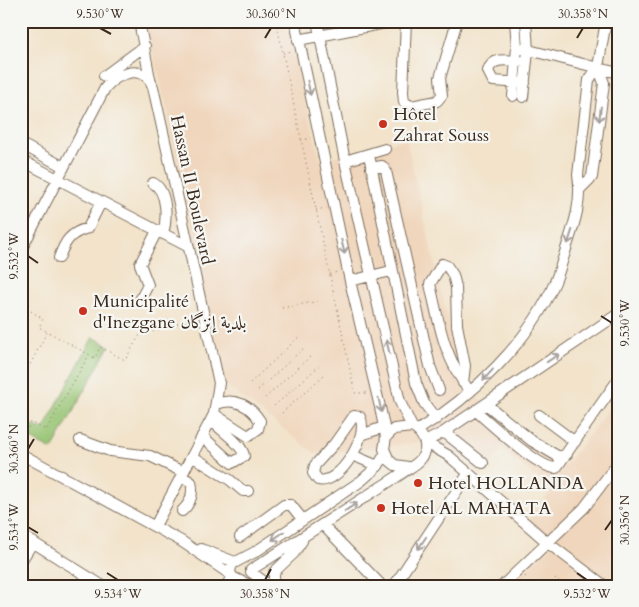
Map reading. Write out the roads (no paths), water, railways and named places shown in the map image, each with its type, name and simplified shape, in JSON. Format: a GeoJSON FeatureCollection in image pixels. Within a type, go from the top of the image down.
{"type":"FeatureCollection","features":[{"type":"Feature","properties":{"kind":"street","name":"Hassan II Boulevard"},"geometry":{"type":"LineString","coordinates":[[139,21],[150,79],[219,384],[214,413],[155,526]]}},
{"type":"Feature","properties":{"kind":"street"},"geometry":{"type":"LineString","coordinates":[[229,579],[230,568],[237,561],[361,481],[378,466],[385,454],[385,432],[350,281],[295,21]]}},
{"type":"Feature","properties":{"kind":"street"},"geometry":{"type":"LineString","coordinates":[[298,37],[318,29],[360,21]]}},
{"type":"Feature","properties":{"kind":"street"},"geometry":{"type":"LineString","coordinates":[[318,29],[396,21]]}},
{"type":"Feature","properties":{"kind":"street"},"geometry":{"type":"LineString","coordinates":[[406,21],[403,92],[404,102],[411,106],[437,101],[442,95],[440,78],[457,21]]}},
{"type":"Feature","properties":{"kind":"street"},"geometry":{"type":"LineString","coordinates":[[515,21],[517,47],[515,62],[519,83],[518,96]]}},
{"type":"Feature","properties":{"kind":"street"},"geometry":{"type":"LineString","coordinates":[[519,83],[527,62],[526,21]]}},
{"type":"Feature","properties":{"kind":"street"},"geometry":{"type":"LineString","coordinates":[[361,434],[389,432],[399,426],[415,428],[436,419],[467,388],[484,380],[529,328],[555,282],[577,214],[580,189],[578,175],[589,80],[598,68],[606,21]]}},
{"type":"Feature","properties":{"kind":"street"},"geometry":{"type":"LineString","coordinates":[[318,29],[345,161],[400,402],[425,442],[449,456],[548,543],[605,586]]}},
{"type":"Feature","properties":{"kind":"street"},"geometry":{"type":"LineString","coordinates":[[104,76],[145,46]]}},
{"type":"Feature","properties":{"kind":"street"},"geometry":{"type":"LineString","coordinates":[[517,47],[618,73]]}},
{"type":"Feature","properties":{"kind":"street"},"geometry":{"type":"LineString","coordinates":[[519,83],[493,81],[488,71],[490,65],[496,61],[527,62]]}},
{"type":"Feature","properties":{"kind":"street"},"geometry":{"type":"LineString","coordinates":[[580,189],[592,177],[604,84],[598,68]]}},
{"type":"Feature","properties":{"kind":"street"},"geometry":{"type":"LineString","coordinates":[[21,250],[110,83],[126,72],[139,73],[150,79]]}},
{"type":"Feature","properties":{"kind":"street"},"geometry":{"type":"LineString","coordinates":[[21,144],[64,167]]}},
{"type":"Feature","properties":{"kind":"street"},"geometry":{"type":"LineString","coordinates":[[345,161],[385,150]]}},
{"type":"Feature","properties":{"kind":"street"},"geometry":{"type":"LineString","coordinates":[[369,155],[391,271],[416,383],[424,403],[436,419]]}},
{"type":"Feature","properties":{"kind":"street"},"geometry":{"type":"LineString","coordinates":[[21,160],[187,246]]}},
{"type":"Feature","properties":{"kind":"street"},"geometry":{"type":"LineString","coordinates":[[371,168],[382,166],[386,171],[430,366],[439,390]]}},
{"type":"Feature","properties":{"kind":"street"},"geometry":{"type":"LineString","coordinates":[[139,302],[148,286],[140,264],[167,220],[160,189],[153,183]]}},
{"type":"Feature","properties":{"kind":"street"},"geometry":{"type":"LineString","coordinates":[[59,258],[68,237],[88,228],[101,202]]}},
{"type":"Feature","properties":{"kind":"street"},"geometry":{"type":"LineString","coordinates":[[442,264],[450,270],[456,287],[457,325],[467,388],[452,367],[447,353],[430,284],[442,264]]}},
{"type":"Feature","properties":{"kind":"street"},"geometry":{"type":"LineString","coordinates":[[350,281],[391,271]]}},
{"type":"Feature","properties":{"kind":"street"},"geometry":{"type":"LineString","coordinates":[[425,442],[476,411],[618,314]]}},
{"type":"Feature","properties":{"kind":"street"},"geometry":{"type":"LineString","coordinates":[[476,411],[547,467],[556,468],[618,380]]}},
{"type":"Feature","properties":{"kind":"street"},"geometry":{"type":"LineString","coordinates":[[486,404],[546,451],[559,458],[567,454]]}},
{"type":"Feature","properties":{"kind":"street"},"geometry":{"type":"LineString","coordinates":[[202,436],[232,463],[244,456],[243,450],[238,443],[224,434],[214,413]]}},
{"type":"Feature","properties":{"kind":"street"},"geometry":{"type":"LineString","coordinates":[[539,415],[575,442]]}},
{"type":"Feature","properties":{"kind":"street"},"geometry":{"type":"LineString","coordinates":[[354,416],[362,420],[361,434],[352,456],[343,467],[325,481],[318,480],[313,474],[314,465],[335,444],[354,416]]}},
{"type":"Feature","properties":{"kind":"street"},"geometry":{"type":"LineString","coordinates":[[444,432],[484,463]]}},
{"type":"Feature","properties":{"kind":"street"},"geometry":{"type":"LineString","coordinates":[[80,440],[110,451],[150,456],[182,474],[191,482],[192,489],[192,496],[182,511]]}},
{"type":"Feature","properties":{"kind":"street"},"geometry":{"type":"LineString","coordinates":[[21,454],[155,526],[181,542],[229,579],[247,584],[251,571],[304,538],[420,460],[425,448],[425,442]]}},
{"type":"Feature","properties":{"kind":"street"},"geometry":{"type":"LineString","coordinates":[[385,454],[395,465],[408,467]]}},
{"type":"Feature","properties":{"kind":"street"},"geometry":{"type":"LineString","coordinates":[[192,456],[230,480],[243,491],[248,491]]}},
{"type":"Feature","properties":{"kind":"street"},"geometry":{"type":"LineString","coordinates":[[352,456],[378,466]]}},
{"type":"Feature","properties":{"kind":"street"},"geometry":{"type":"LineString","coordinates":[[502,586],[584,508],[618,463]]}},
{"type":"Feature","properties":{"kind":"street"},"geometry":{"type":"LineString","coordinates":[[394,586],[468,474]]}},
{"type":"Feature","properties":{"kind":"street"},"geometry":{"type":"LineString","coordinates":[[240,538],[284,506],[291,505],[302,519]]}},
{"type":"Feature","properties":{"kind":"street"},"geometry":{"type":"LineString","coordinates":[[323,525],[382,586]]}},
{"type":"Feature","properties":{"kind":"street"},"geometry":{"type":"LineString","coordinates":[[21,535],[103,586]]}},
{"type":"Feature","properties":{"kind":"street"},"geometry":{"type":"LineString","coordinates":[[274,586],[274,572],[294,553],[304,538]]}},
{"type":"Feature","properties":{"kind":"street"},"geometry":{"type":"LineString","coordinates":[[21,561],[33,542]]}},
{"type":"Feature","properties":{"kind":"street"},"geometry":{"type":"LineString","coordinates":[[181,542],[248,564],[251,571],[270,586]]}},
{"type":"Feature","properties":{"kind":"place","name":"Hôtel Zahrat Souss"},"geometry":{"type":"Point","coordinates":[383,124]}},
{"type":"Feature","properties":{"kind":"place","name":"Municipalité d'Inezgane بلدية إنزگان"},"geometry":{"type":"Point","coordinates":[83,311]}},
{"type":"Feature","properties":{"kind":"place","name":"Hotel HOLLANDA"},"geometry":{"type":"Point","coordinates":[418,483]}},
{"type":"Feature","properties":{"kind":"place","name":"Hotel AL MAHATA"},"geometry":{"type":"Point","coordinates":[381,508]}}]}
